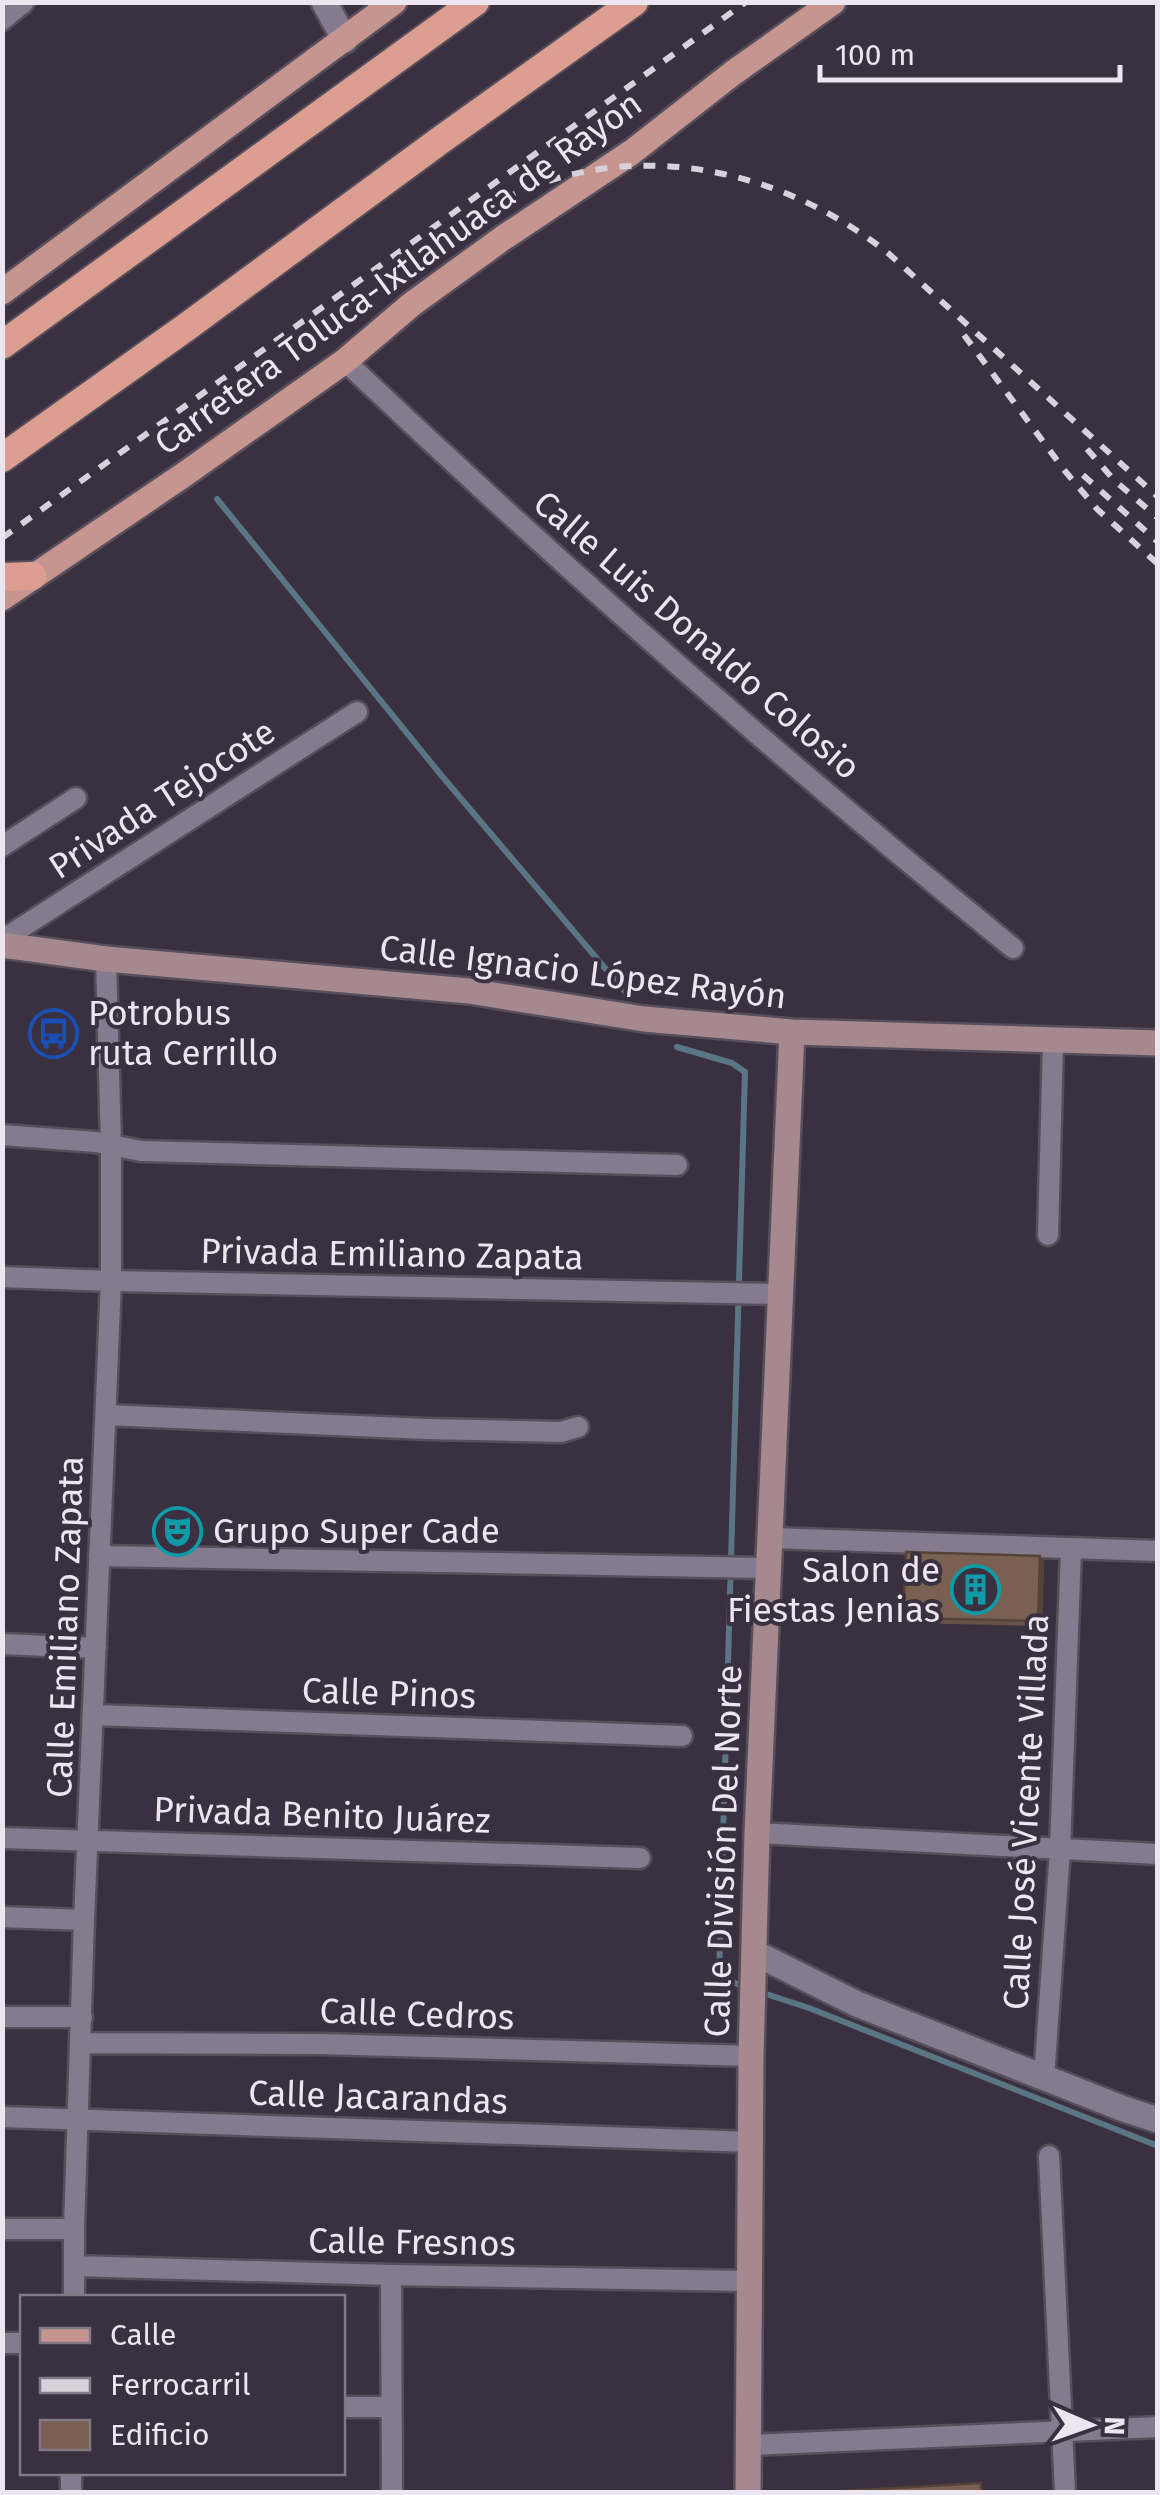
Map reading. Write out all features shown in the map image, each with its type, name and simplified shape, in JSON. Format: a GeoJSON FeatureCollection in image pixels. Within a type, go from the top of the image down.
{"type":"FeatureCollection","features":[{"type":"Feature","properties":{"kind":"highway"},"geometry":{"type":"LineString","coordinates":[[2,344],[475,2]]}},
{"type":"Feature","properties":{"kind":"highway"},"geometry":{"type":"LineString","coordinates":[[2,458],[634,2]]}},
{"type":"Feature","properties":{"kind":"highway"},"geometry":{"type":"LineString","coordinates":[[2,576],[32,576]]}},
{"type":"Feature","properties":{"kind":"main road"},"geometry":{"type":"LineString","coordinates":[[2,292],[394,2]]}},
{"type":"Feature","properties":{"kind":"main road","name":"Carretera Toluca-Ixtlahuaca de Rayon"},"geometry":{"type":"LineString","coordinates":[[2,598],[345,361],[412,304],[502,238],[632,152],[833,2]]}},
{"type":"Feature","properties":{"kind":"main road","name":"Calle Ignacio López Rayón"},"geometry":{"type":"LineString","coordinates":[[2,942],[106,959],[469,991],[644,1019],[792,1032],[1158,1043]]}},
{"type":"Feature","properties":{"kind":"main road","name":"Calle División Del Norte"},"geometry":{"type":"LineString","coordinates":[[748,2492],[760,1568],[770,1538],[769,1293],[792,1032]]}},
{"type":"Feature","properties":{"kind":"street"},"geometry":{"type":"LineString","coordinates":[[2,20],[24,2]]}},
{"type":"Feature","properties":{"kind":"street"},"geometry":{"type":"LineString","coordinates":[[324,2],[345,40]]}},
{"type":"Feature","properties":{"kind":"street","name":"Calle Luis Donaldo Colosio"},"geometry":{"type":"LineString","coordinates":[[345,361],[652,641],[800,771],[1013,948]]}},
{"type":"Feature","properties":{"kind":"street","name":"Privada Tejocote"},"geometry":{"type":"LineString","coordinates":[[2,942],[358,712]]}},
{"type":"Feature","properties":{"kind":"street"},"geometry":{"type":"LineString","coordinates":[[2,846],[76,798]]}},
{"type":"Feature","properties":{"kind":"street","name":"Calle Emiliano Zapata"},"geometry":{"type":"LineString","coordinates":[[74,2295],[84,1920],[111,1281],[106,959]]}},
{"type":"Feature","properties":{"kind":"street"},"geometry":{"type":"LineString","coordinates":[[1048,1235],[1053,1041]]}},
{"type":"Feature","properties":{"kind":"street"},"geometry":{"type":"LineString","coordinates":[[2,1135],[80,1140],[142,1151],[677,1164]]}},
{"type":"Feature","properties":{"kind":"street","name":"Privada Emiliano Zapata"},"geometry":{"type":"LineString","coordinates":[[2,1277],[769,1293]]}},
{"type":"Feature","properties":{"kind":"street"},"geometry":{"type":"LineString","coordinates":[[106,1415],[426,1429],[561,1432],[578,1428]]}},
{"type":"Feature","properties":{"kind":"street"},"geometry":{"type":"LineString","coordinates":[[770,1538],[1158,1552]]}},
{"type":"Feature","properties":{"kind":"street","name":"Calle José Vicente Villada"},"geometry":{"type":"LineString","coordinates":[[1044,2078],[1060,1850],[1072,1549]]}},
{"type":"Feature","properties":{"kind":"street"},"geometry":{"type":"LineString","coordinates":[[99,1556],[760,1568]]}},
{"type":"Feature","properties":{"kind":"street"},"geometry":{"type":"LineString","coordinates":[[2,1644],[96,1648]]}},
{"type":"Feature","properties":{"kind":"street","name":"Calle Pinos"},"geometry":{"type":"LineString","coordinates":[[94,1716],[682,1736]]}},
{"type":"Feature","properties":{"kind":"street"},"geometry":{"type":"LineString","coordinates":[[757,1833],[1158,1854]]}},
{"type":"Feature","properties":{"kind":"street","name":"Privada Benito Juárez"},"geometry":{"type":"LineString","coordinates":[[2,1838],[640,1858]]}},
{"type":"Feature","properties":{"kind":"street"},"geometry":{"type":"LineString","coordinates":[[2,1917],[84,1920]]}},
{"type":"Feature","properties":{"kind":"street"},"geometry":{"type":"LineString","coordinates":[[754,1976],[857,2004],[1158,2120]]}},
{"type":"Feature","properties":{"kind":"street"},"geometry":{"type":"LineString","coordinates":[[2,2017],[82,2017]]}},
{"type":"Feature","properties":{"kind":"street","name":"Calle Cedros"},"geometry":{"type":"LineString","coordinates":[[81,2043],[321,2044],[751,2056]]}},
{"type":"Feature","properties":{"kind":"street","name":"Calle Jacarandas"},"geometry":{"type":"LineString","coordinates":[[2,2117],[752,2142]]}},
{"type":"Feature","properties":{"kind":"street"},"geometry":{"type":"LineString","coordinates":[[1049,2156],[1065,2492]]}},
{"type":"Feature","properties":{"kind":"street"},"geometry":{"type":"LineString","coordinates":[[2,2228],[74,2229]]}},
{"type":"Feature","properties":{"kind":"street","name":"Calle Fresnos"},"geometry":{"type":"LineString","coordinates":[[74,2266],[749,2281]]}},
{"type":"Feature","properties":{"kind":"street"},"geometry":{"type":"LineString","coordinates":[[391,2275],[392,2492]]}},
{"type":"Feature","properties":{"kind":"street"},"geometry":{"type":"LineString","coordinates":[[345,2407],[391,2407]]}},
{"type":"Feature","properties":{"kind":"street"},"geometry":{"type":"LineString","coordinates":[[748,2445],[1158,2427]]}},
{"type":"Feature","properties":{"kind":"building","name":"Salon de Fiestas Jenias"},"geometry":{"type":"Polygon","coordinates":[[[906,1552],[1040,1556],[1038,1621],[903,1618],[906,1552]]]}},
{"type":"Feature","properties":{"kind":"building"},"geometry":{"type":"Polygon","coordinates":[[[981,2483],[981,2492],[826,2492],[981,2483]]]}},
{"type":"Feature","properties":{"kind":"waterway"},"geometry":{"type":"LineString","coordinates":[[217,499],[441,775],[627,994]]}},
{"type":"Feature","properties":{"kind":"waterway"},"geometry":{"type":"LineString","coordinates":[[677,1047],[732,1063],[745,1072],[719,1977],[748,1988]]}},
{"type":"Feature","properties":{"kind":"waterway"},"geometry":{"type":"LineString","coordinates":[[760,1992],[1158,2146]]}},
{"type":"Feature","properties":{"kind":"railway"},"geometry":{"type":"LineString","coordinates":[[2,538],[746,2]]}},
{"type":"Feature","properties":{"kind":"railway"},"geometry":{"type":"LineString","coordinates":[[463,223],[515,194],[569,175],[624,166],[680,167],[735,177],[789,194],[840,220],[888,253],[1158,497]]}},
{"type":"Feature","properties":{"kind":"railway"},"geometry":{"type":"LineString","coordinates":[[964,335],[1097,509],[1158,564]]}},
{"type":"Feature","properties":{"kind":"railway"},"geometry":{"type":"LineString","coordinates":[[1087,449],[1114,480],[1158,518]]}},
{"type":"Feature","properties":{"kind":"railway"},"geometry":{"type":"LineString","coordinates":[[1083,475],[1158,542]]}},
{"type":"Feature","properties":{"kind":"place","name":"Potrobus ruta Cerrillo"},"geometry":{"type":"Point","coordinates":[53,1033]}},
{"type":"Feature","properties":{"kind":"place","name":"Grupo Super Cade"},"geometry":{"type":"Point","coordinates":[178,1531]}},
{"type":"Feature","properties":{"kind":"place","name":"Salon de Fiestas Jenias"},"geometry":{"type":"Point","coordinates":[975,1590]}}]}
